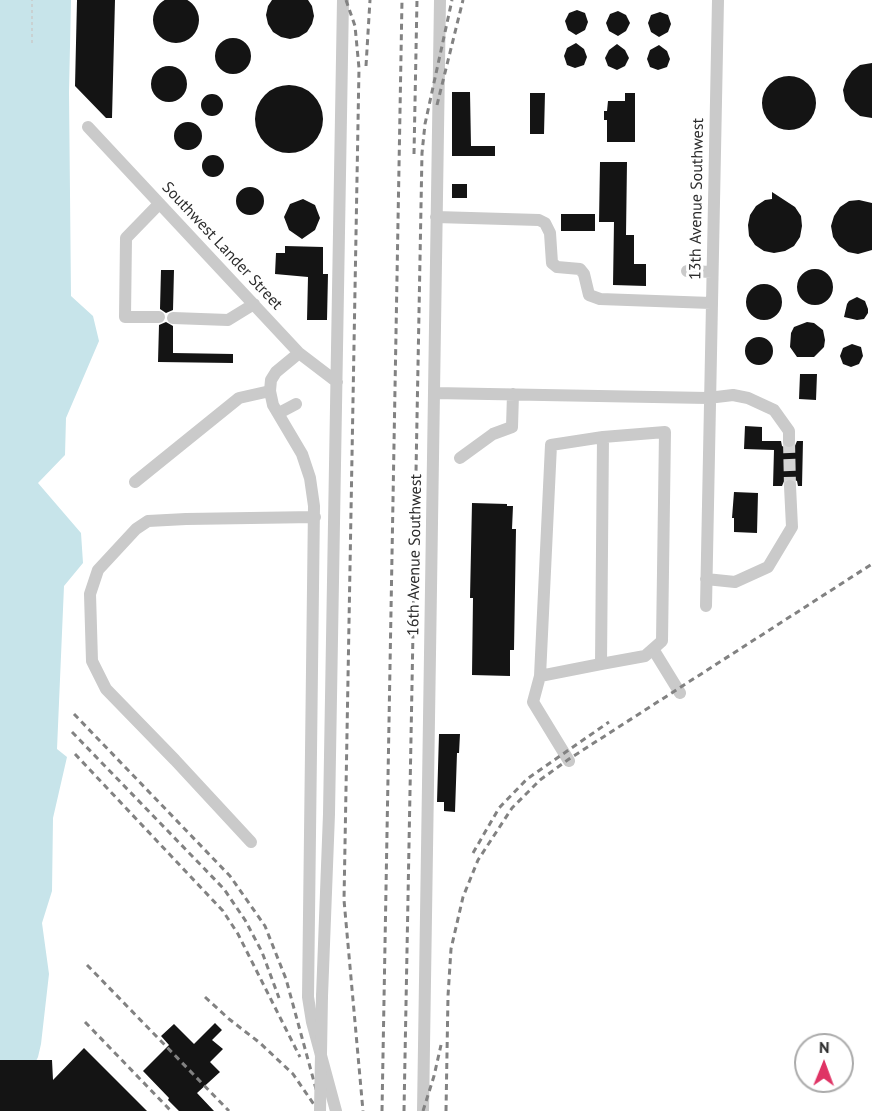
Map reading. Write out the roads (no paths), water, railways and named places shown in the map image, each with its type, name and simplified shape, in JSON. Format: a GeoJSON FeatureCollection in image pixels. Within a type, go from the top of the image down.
{"type":"FeatureCollection","features":[{"type":"Feature","properties":{"kind":"street"},"geometry":{"type":"LineString","coordinates":[[320,1111],[329,814],[343,0]]}},
{"type":"Feature","properties":{"kind":"street","name":"16th Avenue Southwest"},"geometry":{"type":"LineString","coordinates":[[423,1111],[440,0]]}},
{"type":"Feature","properties":{"kind":"street","name":"13th Avenue Southwest"},"geometry":{"type":"LineString","coordinates":[[706,606],[708,398],[718,0]]}},
{"type":"Feature","properties":{"kind":"street","name":"Southwest Lander Street"},"geometry":{"type":"LineString","coordinates":[[88,128],[299,353],[337,382]]}},
{"type":"Feature","properties":{"kind":"street"},"geometry":{"type":"LineString","coordinates":[[159,204],[126,238],[125,317],[159,317]]}},
{"type":"Feature","properties":{"kind":"street"},"geometry":{"type":"LineString","coordinates":[[436,217],[539,219],[545,223],[550,233],[549,252],[552,263],[557,267],[580,268],[584,274],[589,295],[600,299],[711,303]]}},
{"type":"Feature","properties":{"kind":"street"},"geometry":{"type":"LineString","coordinates":[[687,271],[711,272]]}},
{"type":"Feature","properties":{"kind":"street"},"geometry":{"type":"LineString","coordinates":[[173,318],[228,320],[254,304]]}},
{"type":"Feature","properties":{"kind":"street"},"geometry":{"type":"LineString","coordinates":[[299,353],[276,372],[271,380],[270,391],[273,405],[302,454],[310,478],[315,518],[308,997],[312,1022],[336,1111]]}},
{"type":"Feature","properties":{"kind":"street"},"geometry":{"type":"LineString","coordinates":[[135,482],[239,398],[270,391]]}},
{"type":"Feature","properties":{"kind":"street"},"geometry":{"type":"LineString","coordinates":[[434,393],[708,398],[733,395],[748,398],[774,410],[789,431],[789,441]]}},
{"type":"Feature","properties":{"kind":"street"},"geometry":{"type":"LineString","coordinates":[[460,458],[493,434],[512,427],[513,394]]}},
{"type":"Feature","properties":{"kind":"street"},"geometry":{"type":"LineString","coordinates":[[279,413],[296,404]]}},
{"type":"Feature","properties":{"kind":"street"},"geometry":{"type":"LineString","coordinates":[[569,761],[533,702],[540,676],[551,445],[603,437],[664,432],[653,649],[680,693]]}},
{"type":"Feature","properties":{"kind":"street"},"geometry":{"type":"LineString","coordinates":[[601,664],[603,437]]}},
{"type":"Feature","properties":{"kind":"street"},"geometry":{"type":"LineString","coordinates":[[706,579],[735,582],[768,567],[792,527],[790,486]]}},
{"type":"Feature","properties":{"kind":"street"},"geometry":{"type":"LineString","coordinates":[[251,842],[106,689],[92,661],[90,594],[98,570],[136,529],[148,521],[315,518]]}},
{"type":"Feature","properties":{"kind":"street"},"geometry":{"type":"LineString","coordinates":[[540,676],[601,664],[653,649]]}},
{"type":"Feature","properties":{"kind":"water"},"geometry":{"type":"Polygon","coordinates":[[[0,0],[71,0],[69,92],[71,296],[93,316],[99,341],[66,418],[65,455],[38,483],[81,533],[83,563],[64,586],[57,749],[67,757],[53,818],[52,891],[42,923],[49,974],[41,1044],[38,1057],[11,1111],[0,1111],[0,0]]]}},
{"type":"Feature","properties":{"kind":"tunnel"},"geometry":{"type":"LineString","coordinates":[[789,441],[790,486]]}},
{"type":"Feature","properties":{"kind":"railway"},"geometry":{"type":"LineString","coordinates":[[346,0],[355,26],[359,68],[344,900],[363,1111]]}},
{"type":"Feature","properties":{"kind":"railway"},"geometry":{"type":"LineString","coordinates":[[366,66],[370,0]]}},
{"type":"Feature","properties":{"kind":"railway"},"geometry":{"type":"LineString","coordinates":[[382,1111],[402,0]]}},
{"type":"Feature","properties":{"kind":"railway"},"geometry":{"type":"LineString","coordinates":[[414,154],[417,0]]}},
{"type":"Feature","properties":{"kind":"railway"},"geometry":{"type":"LineString","coordinates":[[404,1111],[422,153],[425,124],[452,0]]}},
{"type":"Feature","properties":{"kind":"railway"},"geometry":{"type":"LineString","coordinates":[[437,105],[463,0]]}},
{"type":"Feature","properties":{"kind":"railway"},"geometry":{"type":"LineString","coordinates":[[446,1111],[451,949],[463,897],[478,860],[512,808],[540,780],[569,759],[872,564]]}},
{"type":"Feature","properties":{"kind":"railway"},"geometry":{"type":"LineString","coordinates":[[74,714],[230,876],[265,926],[286,979],[322,1111]]}},
{"type":"Feature","properties":{"kind":"railway"},"geometry":{"type":"LineString","coordinates":[[473,853],[499,808],[527,779],[609,722]]}},
{"type":"Feature","properties":{"kind":"railway"},"geometry":{"type":"LineString","coordinates":[[72,732],[224,889],[245,920],[262,952],[279,998]]}},
{"type":"Feature","properties":{"kind":"railway"},"geometry":{"type":"LineString","coordinates":[[75,754],[223,911],[238,934],[300,1057]]}},
{"type":"Feature","properties":{"kind":"railway"},"geometry":{"type":"LineString","coordinates":[[87,965],[229,1111]]}},
{"type":"Feature","properties":{"kind":"railway"},"geometry":{"type":"LineString","coordinates":[[205,997],[293,1074],[317,1109]]}},
{"type":"Feature","properties":{"kind":"railway"},"geometry":{"type":"LineString","coordinates":[[85,1022],[171,1111]]}},
{"type":"Feature","properties":{"kind":"railway"},"geometry":{"type":"LineString","coordinates":[[423,1111],[441,1045]]}}]}
